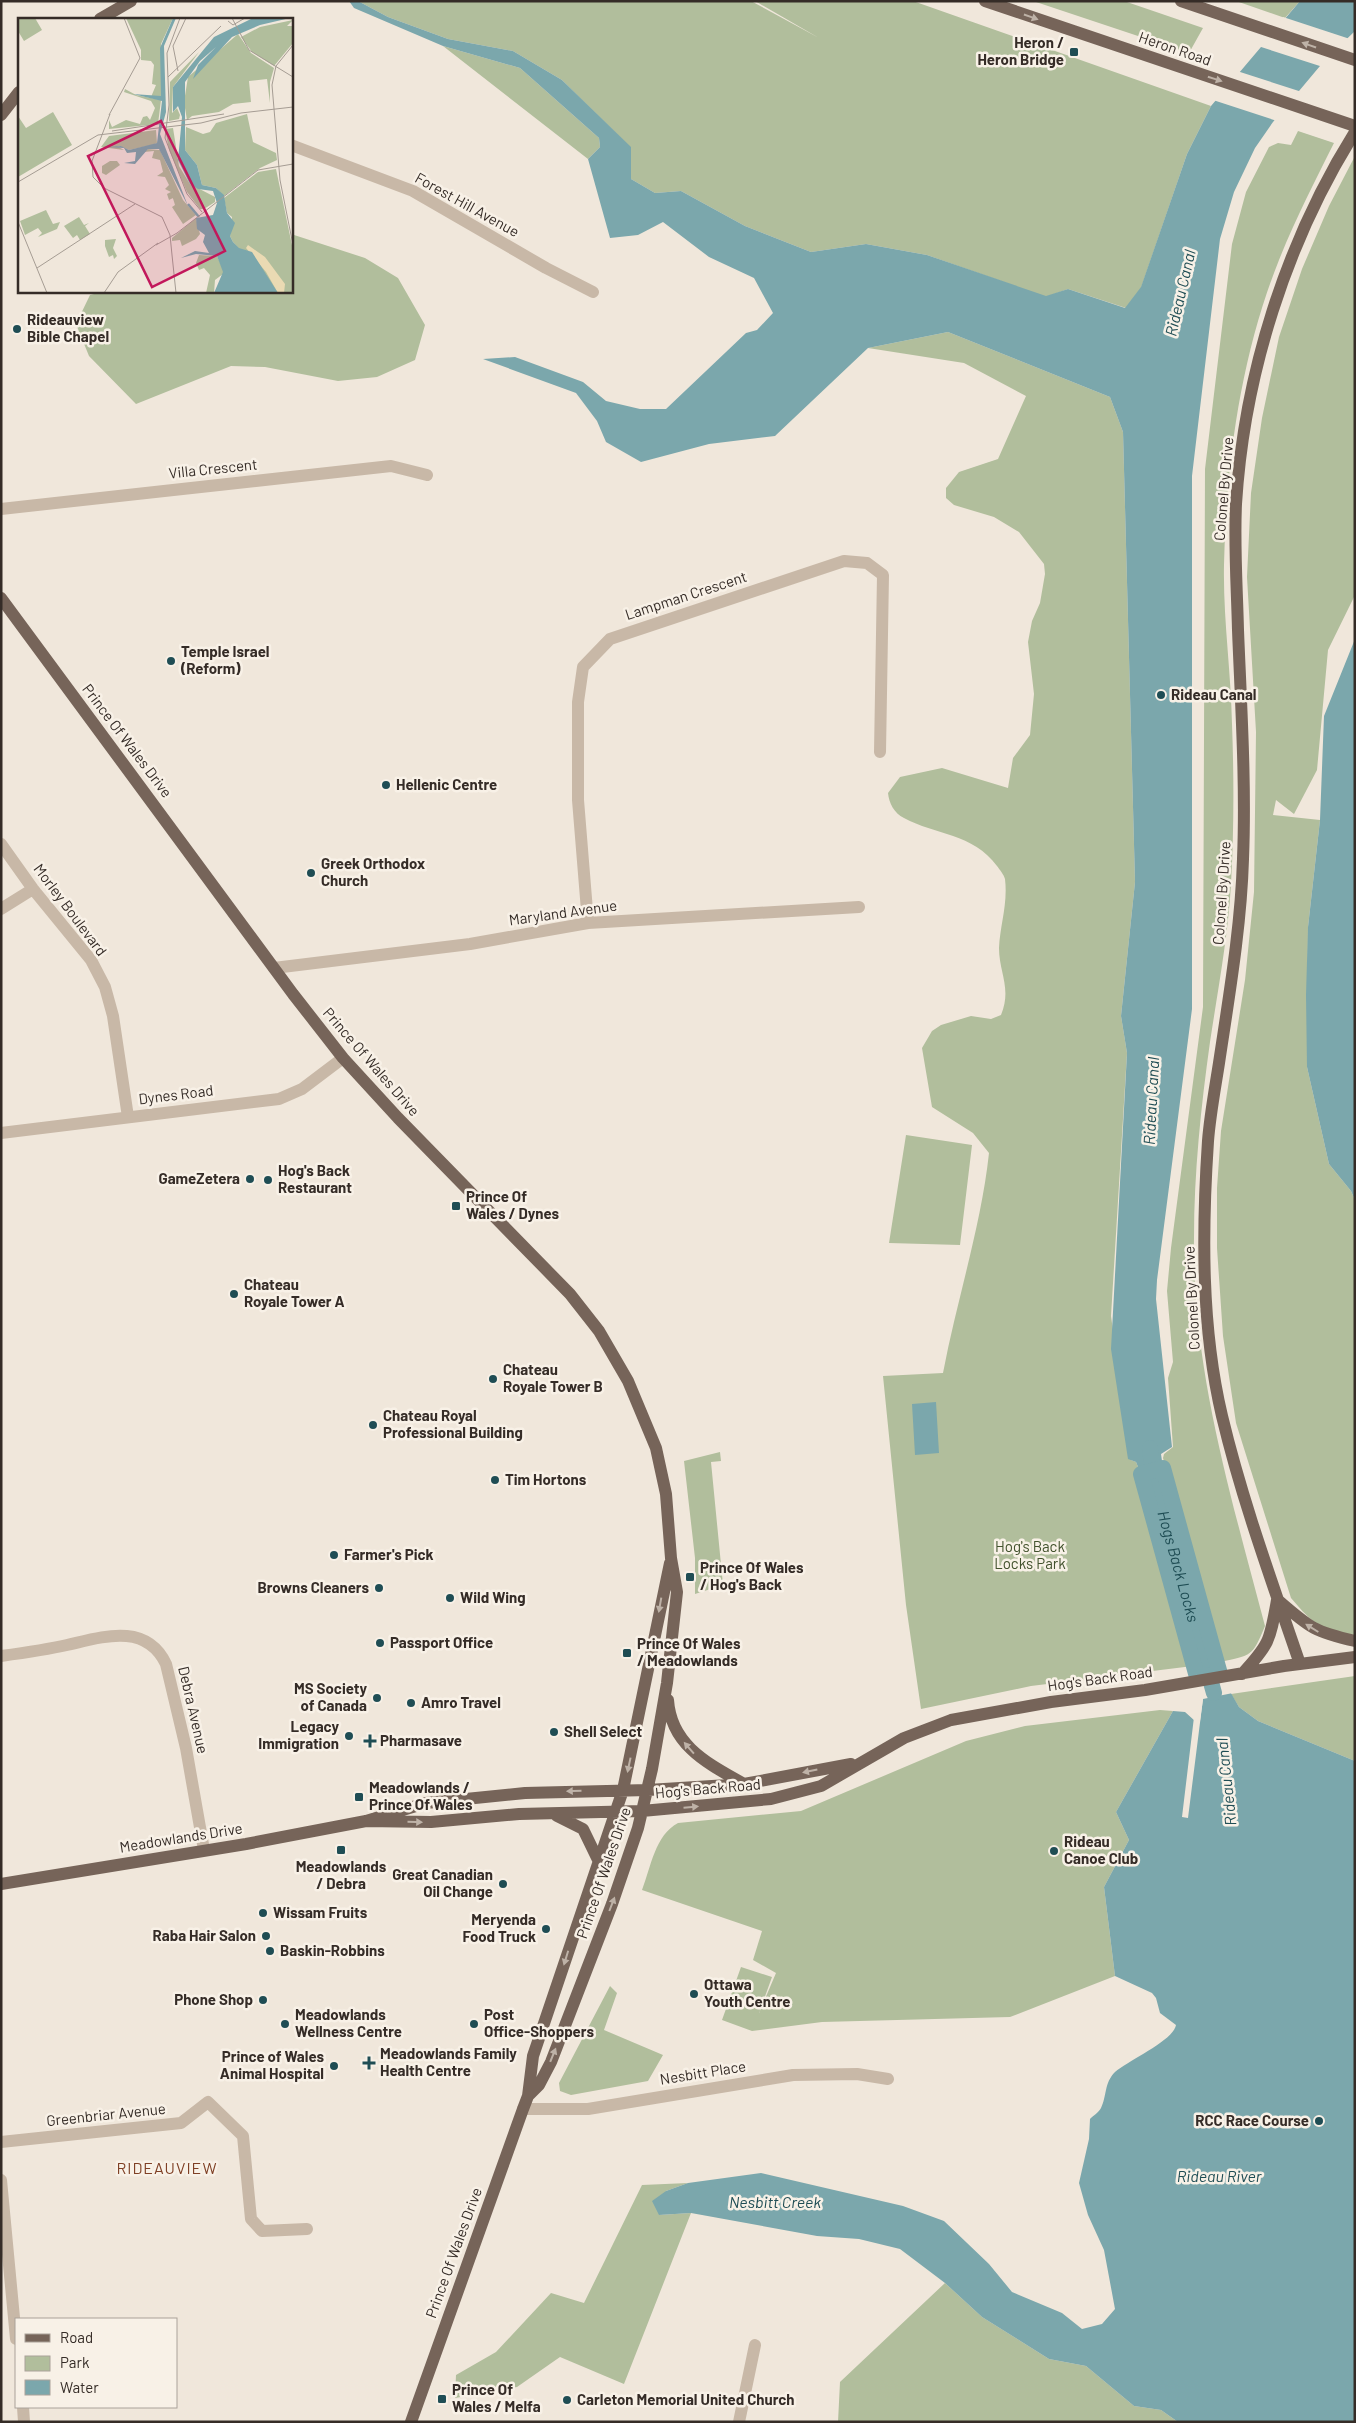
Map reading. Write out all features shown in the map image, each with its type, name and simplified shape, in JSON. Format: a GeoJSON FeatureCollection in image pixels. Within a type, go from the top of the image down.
{"type":"FeatureCollection","features":[{"type":"Feature","properties":{"kind":"main road"},"geometry":{"type":"LineString","coordinates":[[103,17],[120,1]]}},
{"type":"Feature","properties":{"kind":"main road"},"geometry":{"type":"LineString","coordinates":[[103,17],[131,1]]}},
{"type":"Feature","properties":{"kind":"main road","name":"Heron Road"},"geometry":{"type":"LineString","coordinates":[[985,1],[1355,126]]}},
{"type":"Feature","properties":{"kind":"main road"},"geometry":{"type":"LineString","coordinates":[[1181,1],[1355,60]]}},
{"type":"Feature","properties":{"kind":"main road"},"geometry":{"type":"LineString","coordinates":[[1,115],[18,93]]}},
{"type":"Feature","properties":{"kind":"main road","name":"Colonel By Drive"},"geometry":{"type":"LineString","coordinates":[[1300,1664],[1239,1481],[1221,1412],[1206,1293],[1205,1193],[1208,1134],[1231,978],[1243,861],[1242,711],[1235,554],[1240,457],[1260,355],[1280,290],[1294,251],[1327,180],[1355,132]]}},
{"type":"Feature","properties":{"kind":"main road","name":"Prince Of Wales Drive"},"geometry":{"type":"LineString","coordinates":[[1,598],[274,968],[343,1058],[393,1113],[570,1294],[605,1339],[632,1389],[656,1448],[666,1494],[671,1558],[677,1592],[667,1683],[648,1790],[623,1874],[551,2062],[540,2084],[528,2096]]}},
{"type":"Feature","properties":{"kind":"main road","name":"Prince Of Wales Drive"},"geometry":{"type":"LineString","coordinates":[[410,2422],[528,2096],[533,2056],[617,1812],[671,1558]]}},
{"type":"Feature","properties":{"kind":"main road"},"geometry":{"type":"LineString","coordinates":[[1242,1674],[1267,1646],[1278,1599],[1308,1626],[1321,1633],[1355,1641]]}},
{"type":"Feature","properties":{"kind":"main road","name":"Hog's Back Road"},"geometry":{"type":"LineString","coordinates":[[642,1811],[771,1800],[821,1786],[916,1732],[952,1720],[1051,1702],[1145,1690],[1300,1664],[1355,1657]]}},
{"type":"Feature","properties":{"kind":"main road"},"geometry":{"type":"LineString","coordinates":[[667,1683],[670,1715],[685,1744],[698,1757],[744,1784]]}},
{"type":"Feature","properties":{"kind":"main road","name":"Hog's Back Road"},"geometry":{"type":"LineString","coordinates":[[648,1790],[744,1784],[859,1763]]}},
{"type":"Feature","properties":{"kind":"main road","name":"Meadowlands Drive"},"geometry":{"type":"LineString","coordinates":[[1,1884],[366,1821],[426,1803],[525,1793],[648,1790]]}},
{"type":"Feature","properties":{"kind":"main road","name":"Meadowlands Drive"},"geometry":{"type":"LineString","coordinates":[[366,1821],[431,1822],[519,1814],[642,1811]]}},
{"type":"Feature","properties":{"kind":"main road"},"geometry":{"type":"LineString","coordinates":[[552,1814],[583,1829],[600,1862]]}},
{"type":"Feature","properties":{"kind":"street","name":"Forest Hill Avenue"},"geometry":{"type":"LineString","coordinates":[[292,145],[413,191],[546,268],[593,292]]}},
{"type":"Feature","properties":{"kind":"street","name":"Villa Crescent"},"geometry":{"type":"LineString","coordinates":[[1,509],[391,466],[428,476]]}},
{"type":"Feature","properties":{"kind":"street","name":"Lampman Crescent"},"geometry":{"type":"LineString","coordinates":[[588,923],[578,800],[578,702],[583,667],[610,639],[844,561],[867,563],[883,575],[880,752]]}},
{"type":"Feature","properties":{"kind":"street","name":"Morley Boulevard"},"geometry":{"type":"LineString","coordinates":[[1,844],[33,889],[90,960],[105,987],[113,1016],[128,1117]]}},
{"type":"Feature","properties":{"kind":"street"},"geometry":{"type":"LineString","coordinates":[[1,909],[33,889]]}},
{"type":"Feature","properties":{"kind":"street","name":"Maryland Avenue"},"geometry":{"type":"LineString","coordinates":[[274,968],[470,944],[588,923],[859,907]]}},
{"type":"Feature","properties":{"kind":"street","name":"Dynes Road"},"geometry":{"type":"LineString","coordinates":[[1,1133],[279,1099],[302,1089],[343,1058]]}},
{"type":"Feature","properties":{"kind":"street","name":"Debra Avenue"},"geometry":{"type":"LineString","coordinates":[[1,1656],[66,1645],[109,1635],[139,1638],[158,1652],[166,1664],[186,1748],[204,1850]]}},
{"type":"Feature","properties":{"kind":"street","name":"Nesbitt Place"},"geometry":{"type":"LineString","coordinates":[[523,2109],[588,2109],[792,2075],[857,2074],[888,2079]]}},
{"type":"Feature","properties":{"kind":"street","name":"Greenbriar Avenue"},"geometry":{"type":"LineString","coordinates":[[1,2142],[181,2123],[208,2102],[243,2136],[251,2219],[262,2231],[307,2229]]}},
{"type":"Feature","properties":{"kind":"street"},"geometry":{"type":"LineString","coordinates":[[1,2180],[15,2329]]}},
{"type":"Feature","properties":{"kind":"street"},"geometry":{"type":"LineString","coordinates":[[739,2422],[755,2345]]}},
{"type":"Feature","properties":{"kind":"street"},"geometry":{"type":"LineString","coordinates":[[23,2408],[24,2422]]}},
{"type":"Feature","properties":{"kind":"green space"},"geometry":{"type":"Polygon","coordinates":[[[358,1],[751,1],[819,38],[755,1],[913,1],[1211,106],[1187,154],[1141,288],[1126,308],[1068,289],[1046,297],[927,255],[866,244],[811,252],[745,226],[681,191],[655,193],[631,179],[630,147],[562,80],[513,51],[448,39],[388,17],[358,1]]]}},
{"type":"Feature","properties":{"kind":"green space"},"geometry":{"type":"Polygon","coordinates":[[[1033,1],[1124,1],[1203,28],[1189,53],[1033,1]]]}},
{"type":"Feature","properties":{"kind":"green space"},"geometry":{"type":"Polygon","coordinates":[[[1236,1],[1300,1],[1285,18],[1236,1]]]}},
{"type":"Feature","properties":{"kind":"green space"},"geometry":{"type":"Polygon","coordinates":[[[443,46],[520,68],[599,138],[600,147],[588,159],[443,46]]]}},
{"type":"Feature","properties":{"kind":"green space"},"geometry":{"type":"Polygon","coordinates":[[[1298,131],[1334,143],[1285,245],[1266,296],[1255,333],[1245,371],[1232,448],[1225,526],[1224,585],[1233,764],[1232,864],[1228,924],[1210,1042],[1199,1140],[1194,1214],[1195,1287],[1207,1385],[1216,1434],[1265,1626],[1257,1644],[1250,1653],[1239,1658],[1220,1662],[1197,1574],[1163,1458],[1164,1454],[1173,1447],[1168,1378],[1173,1362],[1167,1291],[1203,1007],[1205,469],[1232,244],[1246,192],[1269,147],[1278,143],[1291,145],[1298,131]]]}},
{"type":"Feature","properties":{"kind":"green space"},"geometry":{"type":"Polygon","coordinates":[[[1355,156],[1355,595],[1328,650],[1317,770],[1294,814],[1276,800],[1273,815],[1320,820],[1308,927],[1307,1067],[1329,1164],[1351,1191],[1355,1200],[1355,1635],[1325,1628],[1318,1624],[1291,1598],[1236,1423],[1223,1336],[1217,1248],[1217,1188],[1221,1131],[1245,980],[1254,892],[1256,732],[1247,577],[1251,493],[1262,418],[1279,337],[1302,269],[1329,206],[1355,156]]]}},
{"type":"Feature","properties":{"kind":"green space"},"geometry":{"type":"Polygon","coordinates":[[[292,234],[365,258],[398,278],[425,325],[415,360],[377,377],[338,381],[265,367],[231,366],[136,404],[89,356],[76,324],[90,295],[102,292],[292,292],[292,234]]]}},
{"type":"Feature","properties":{"kind":"green space","name":"Hog's Back Locks Park"},"geometry":{"type":"Polygon","coordinates":[[[948,332],[1110,397],[1123,432],[1135,882],[1121,1016],[1127,1053],[1111,1316],[1131,1460],[1136,1462],[1141,1474],[1193,1666],[1031,1686],[921,1709],[906,1605],[883,1376],[943,1373],[975,1236],[989,1153],[973,1133],[932,1107],[922,1048],[932,1031],[941,1025],[971,1016],[991,1019],[1001,1015],[1005,989],[999,948],[1006,888],[1004,876],[987,855],[965,841],[916,824],[900,816],[893,807],[888,793],[900,777],[942,768],[1008,788],[1013,758],[1030,735],[1034,694],[1028,642],[1032,621],[1040,603],[1045,574],[1044,564],[1019,532],[994,517],[954,505],[946,498],[946,488],[959,472],[998,459],[1026,396],[964,363],[868,348],[948,332]]]}},
{"type":"Feature","properties":{"kind":"green space"},"geometry":{"type":"Polygon","coordinates":[[[906,1135],[972,1145],[960,1245],[889,1243],[906,1135]]]}},
{"type":"Feature","properties":{"kind":"green space"},"geometry":{"type":"Polygon","coordinates":[[[720,1452],[721,1461],[711,1462],[723,1585],[695,1594],[695,1558],[684,1461],[720,1452]]]}},
{"type":"Feature","properties":{"kind":"green space"},"geometry":{"type":"Polygon","coordinates":[[[1355,1676],[1355,1761],[1258,1721],[1239,1707],[1231,1694],[1355,1676]]]}},
{"type":"Feature","properties":{"kind":"green space","name":"Rideau Canoe Club"},"geometry":{"type":"Polygon","coordinates":[[[1160,1710],[1173,1711],[1116,1812],[1129,1840],[1104,1887],[1115,1976],[1010,2017],[822,2022],[752,2031],[722,2020],[741,1967],[772,1977],[759,2013],[776,1973],[753,1960],[762,1931],[642,1890],[659,1843],[670,1828],[678,1823],[801,1811],[966,1741],[1025,1726],[1160,1710]]]}},
{"type":"Feature","properties":{"kind":"green space"},"geometry":{"type":"Polygon","coordinates":[[[610,1986],[617,1993],[604,2030],[663,2055],[648,2081],[571,2095],[560,2091],[559,2083],[610,1986]]]}},
{"type":"Feature","properties":{"kind":"green space"},"geometry":{"type":"Polygon","coordinates":[[[688,2183],[666,2191],[659,2215],[691,2213],[624,2384],[560,2357],[517,2387],[455,2398],[456,2375],[496,2352],[551,2293],[584,2303],[642,2185],[688,2183]]]}},
{"type":"Feature","properties":{"kind":"green space"},"geometry":{"type":"Polygon","coordinates":[[[945,2283],[982,2317],[1049,2359],[1086,2366],[1134,2406],[1161,2410],[1178,2422],[838,2422],[840,2382],[945,2283]]]}},
{"type":"Feature","properties":{"kind":"water","name":"Rideau Canal"},"geometry":{"type":"Polygon","coordinates":[[[349,1],[358,1],[388,17],[448,39],[513,51],[562,80],[631,147],[631,179],[655,193],[681,191],[745,226],[811,252],[866,244],[927,255],[1046,296],[1068,289],[1125,308],[1141,287],[1187,154],[1211,106],[1300,1],[1355,1],[1355,31],[1325,60],[1273,122],[1255,148],[1234,192],[1220,239],[1192,476],[1192,1009],[1157,1280],[1156,1299],[1172,1447],[1161,1454],[1163,1468],[1141,1474],[1136,1462],[1128,1459],[1111,1349],[1127,1053],[1121,1016],[1135,882],[1123,432],[1110,397],[948,332],[868,348],[775,436],[709,444],[641,462],[606,442],[597,421],[576,393],[483,359],[515,357],[583,382],[606,401],[640,409],[666,409],[746,333],[757,330],[773,313],[754,278],[709,257],[663,222],[638,235],[610,238],[588,159],[600,147],[599,138],[520,68],[443,46],[354,8],[349,1]]]}},
{"type":"Feature","properties":{"kind":"water"},"geometry":{"type":"Polygon","coordinates":[[[1355,639],[1355,1200],[1351,1191],[1329,1164],[1307,1067],[1306,995],[1308,927],[1320,820],[1324,716],[1355,639]]]}},
{"type":"Feature","properties":{"kind":"water"},"geometry":{"type":"Polygon","coordinates":[[[936,1402],[939,1453],[915,1455],[912,1404],[936,1402]]]}},
{"type":"Feature","properties":{"kind":"water","name":"Rideau River"},"geometry":{"type":"Polygon","coordinates":[[[1220,1674],[1239,1707],[1258,1721],[1355,1761],[1355,2422],[1178,2422],[1161,2410],[1134,2406],[1086,2366],[1049,2359],[982,2317],[945,2283],[900,2249],[859,2239],[817,2236],[691,2213],[659,2215],[652,2201],[666,2191],[688,2183],[761,2173],[903,2206],[944,2221],[989,2264],[1012,2292],[1062,2313],[1082,2329],[1102,2324],[1115,2309],[1104,2250],[1088,2215],[1079,2183],[1089,2139],[1090,2119],[1101,2108],[1111,2076],[1159,2044],[1173,2031],[1176,2025],[1160,2013],[1156,1998],[1152,1993],[1115,1976],[1104,1887],[1129,1840],[1116,1812],[1173,1711],[1185,1712],[1195,1721],[1200,1721],[1203,1699],[1197,1677],[1220,1674]]]}},
{"type":"Feature","properties":{"kind":"pier"},"geometry":{"type":"Polygon","coordinates":[[[1283,17],[1350,39],[1323,67],[1258,46],[1283,17]]]}},
{"type":"Feature","properties":{"kind":"pier"},"geometry":{"type":"Polygon","coordinates":[[[1237,71],[1302,92],[1277,121],[1213,100],[1237,71]]]}},
{"type":"Feature","properties":{"kind":"pier"},"geometry":{"type":"Polygon","coordinates":[[[1222,1673],[1233,1693],[1203,1699],[1188,1818],[1182,1817],[1194,1717],[1198,1718],[1200,1699],[1194,1678],[1222,1673]]]}},
{"type":"Feature","properties":{"kind":"waterway","name":"Hogs Back Locks"},"geometry":{"type":"LineString","coordinates":[[1150,1448],[1153,1475],[1214,1693]]}},
{"type":"Feature","properties":{"kind":"waterway"},"geometry":{"type":"LineString","coordinates":[[1163,1468],[1213,1649],[1220,1674],[1197,1677],[1141,1474],[1163,1468]]}},
{"type":"Feature","properties":{"kind":"place","name":"Heron / Heron Bridge"},"geometry":{"type":"Point","coordinates":[1074,52]}},
{"type":"Feature","properties":{"kind":"place","name":"Rideauview Bible Chapel"},"geometry":{"type":"Point","coordinates":[17,329]}},
{"type":"Feature","properties":{"kind":"place","name":"Temple Israel (Reform)"},"geometry":{"type":"Point","coordinates":[171,661]}},
{"type":"Feature","properties":{"kind":"place","name":"Rideau Canal"},"geometry":{"type":"Point","coordinates":[1161,695]}},
{"type":"Feature","properties":{"kind":"place","name":"Hellenic Centre"},"geometry":{"type":"Point","coordinates":[386,785]}},
{"type":"Feature","properties":{"kind":"place","name":"Greek Orthodox Church"},"geometry":{"type":"Point","coordinates":[311,873]}},
{"type":"Feature","properties":{"kind":"place","name":"GameZetera"},"geometry":{"type":"Point","coordinates":[250,1179]}},
{"type":"Feature","properties":{"kind":"place","name":"Hog's Back Restaurant"},"geometry":{"type":"Point","coordinates":[268,1180]}},
{"type":"Feature","properties":{"kind":"place","name":"Prince Of Wales / Dynes"},"geometry":{"type":"Point","coordinates":[456,1206]}},
{"type":"Feature","properties":{"kind":"place","name":"Chateau Royale Tower A"},"geometry":{"type":"Point","coordinates":[234,1294]}},
{"type":"Feature","properties":{"kind":"place","name":"Chateau Royale Tower B"},"geometry":{"type":"Point","coordinates":[493,1379]}},
{"type":"Feature","properties":{"kind":"place","name":"Chateau Royal Professional Building"},"geometry":{"type":"Point","coordinates":[373,1425]}},
{"type":"Feature","properties":{"kind":"place","name":"Tim Hortons"},"geometry":{"type":"Point","coordinates":[495,1480]}},
{"type":"Feature","properties":{"kind":"place","name":"Farmer's Pick"},"geometry":{"type":"Point","coordinates":[334,1555]}},
{"type":"Feature","properties":{"kind":"place","name":"Prince Of Wales / Hog's Back"},"geometry":{"type":"Point","coordinates":[690,1577]}},
{"type":"Feature","properties":{"kind":"place","name":"Browns Cleaners"},"geometry":{"type":"Point","coordinates":[379,1588]}},
{"type":"Feature","properties":{"kind":"place","name":"Wild Wing"},"geometry":{"type":"Point","coordinates":[450,1598]}},
{"type":"Feature","properties":{"kind":"place","name":"Passport Office"},"geometry":{"type":"Point","coordinates":[380,1643]}},
{"type":"Feature","properties":{"kind":"place","name":"Prince Of Wales / Meadowlands"},"geometry":{"type":"Point","coordinates":[627,1653]}},
{"type":"Feature","properties":{"kind":"place","name":"MS Society of Canada"},"geometry":{"type":"Point","coordinates":[377,1698]}},
{"type":"Feature","properties":{"kind":"place","name":"Amro Travel"},"geometry":{"type":"Point","coordinates":[411,1703]}},
{"type":"Feature","properties":{"kind":"place","name":"Shell Select"},"geometry":{"type":"Point","coordinates":[554,1732]}},
{"type":"Feature","properties":{"kind":"place","name":"Legacy Immigration"},"geometry":{"type":"Point","coordinates":[349,1736]}},
{"type":"Feature","properties":{"kind":"place","name":"Pharmasave"},"geometry":{"type":"Point","coordinates":[370,1741]}},
{"type":"Feature","properties":{"kind":"place","name":"Meadowlands / Prince Of Wales"},"geometry":{"type":"Point","coordinates":[359,1797]}},
{"type":"Feature","properties":{"kind":"place","name":"Meadowlands / Debra"},"geometry":{"type":"Point","coordinates":[341,1850]}},
{"type":"Feature","properties":{"kind":"place","name":"Rideau Canoe Club"},"geometry":{"type":"Point","coordinates":[1054,1851]}},
{"type":"Feature","properties":{"kind":"place","name":"Great Canadian Oil Change"},"geometry":{"type":"Point","coordinates":[503,1884]}},
{"type":"Feature","properties":{"kind":"place","name":"Wissam Fruits"},"geometry":{"type":"Point","coordinates":[263,1913]}},
{"type":"Feature","properties":{"kind":"place","name":"Meryenda Food Truck"},"geometry":{"type":"Point","coordinates":[546,1929]}},
{"type":"Feature","properties":{"kind":"place","name":"Raba Hair Salon"},"geometry":{"type":"Point","coordinates":[266,1936]}},
{"type":"Feature","properties":{"kind":"place","name":"Baskin-Robbins"},"geometry":{"type":"Point","coordinates":[270,1951]}},
{"type":"Feature","properties":{"kind":"place","name":"Ottawa Youth Centre"},"geometry":{"type":"Point","coordinates":[694,1994]}},
{"type":"Feature","properties":{"kind":"place","name":"Phone Shop"},"geometry":{"type":"Point","coordinates":[263,2000]}},
{"type":"Feature","properties":{"kind":"place","name":"Meadowlands Wellness Centre"},"geometry":{"type":"Point","coordinates":[285,2024]}},
{"type":"Feature","properties":{"kind":"place","name":"Post Office-Shoppers"},"geometry":{"type":"Point","coordinates":[474,2024]}},
{"type":"Feature","properties":{"kind":"place","name":"Meadowlands Family Health Centre"},"geometry":{"type":"Point","coordinates":[369,2063]}},
{"type":"Feature","properties":{"kind":"place","name":"Prince of Wales Animal Hospital"},"geometry":{"type":"Point","coordinates":[334,2066]}},
{"type":"Feature","properties":{"kind":"place","name":"RCC Race Course"},"geometry":{"type":"Point","coordinates":[1319,2121]}},
{"type":"Feature","properties":{"kind":"place","name":"Prince Of Wales / Melfa"},"geometry":{"type":"Point","coordinates":[442,2399]}},
{"type":"Feature","properties":{"kind":"place","name":"Carleton Memorial United Church"},"geometry":{"type":"Point","coordinates":[567,2400]}},
{"type":"Feature","properties":{"kind":"district","name":"RIDEAUVIEW"},"geometry":{"type":"Point","coordinates":[167,2168]}},
{"type":"Feature","properties":{"kind":"water label","name":"Nesbitt Creek"},"geometry":{"type":"Point","coordinates":[775,2202]}}]}
